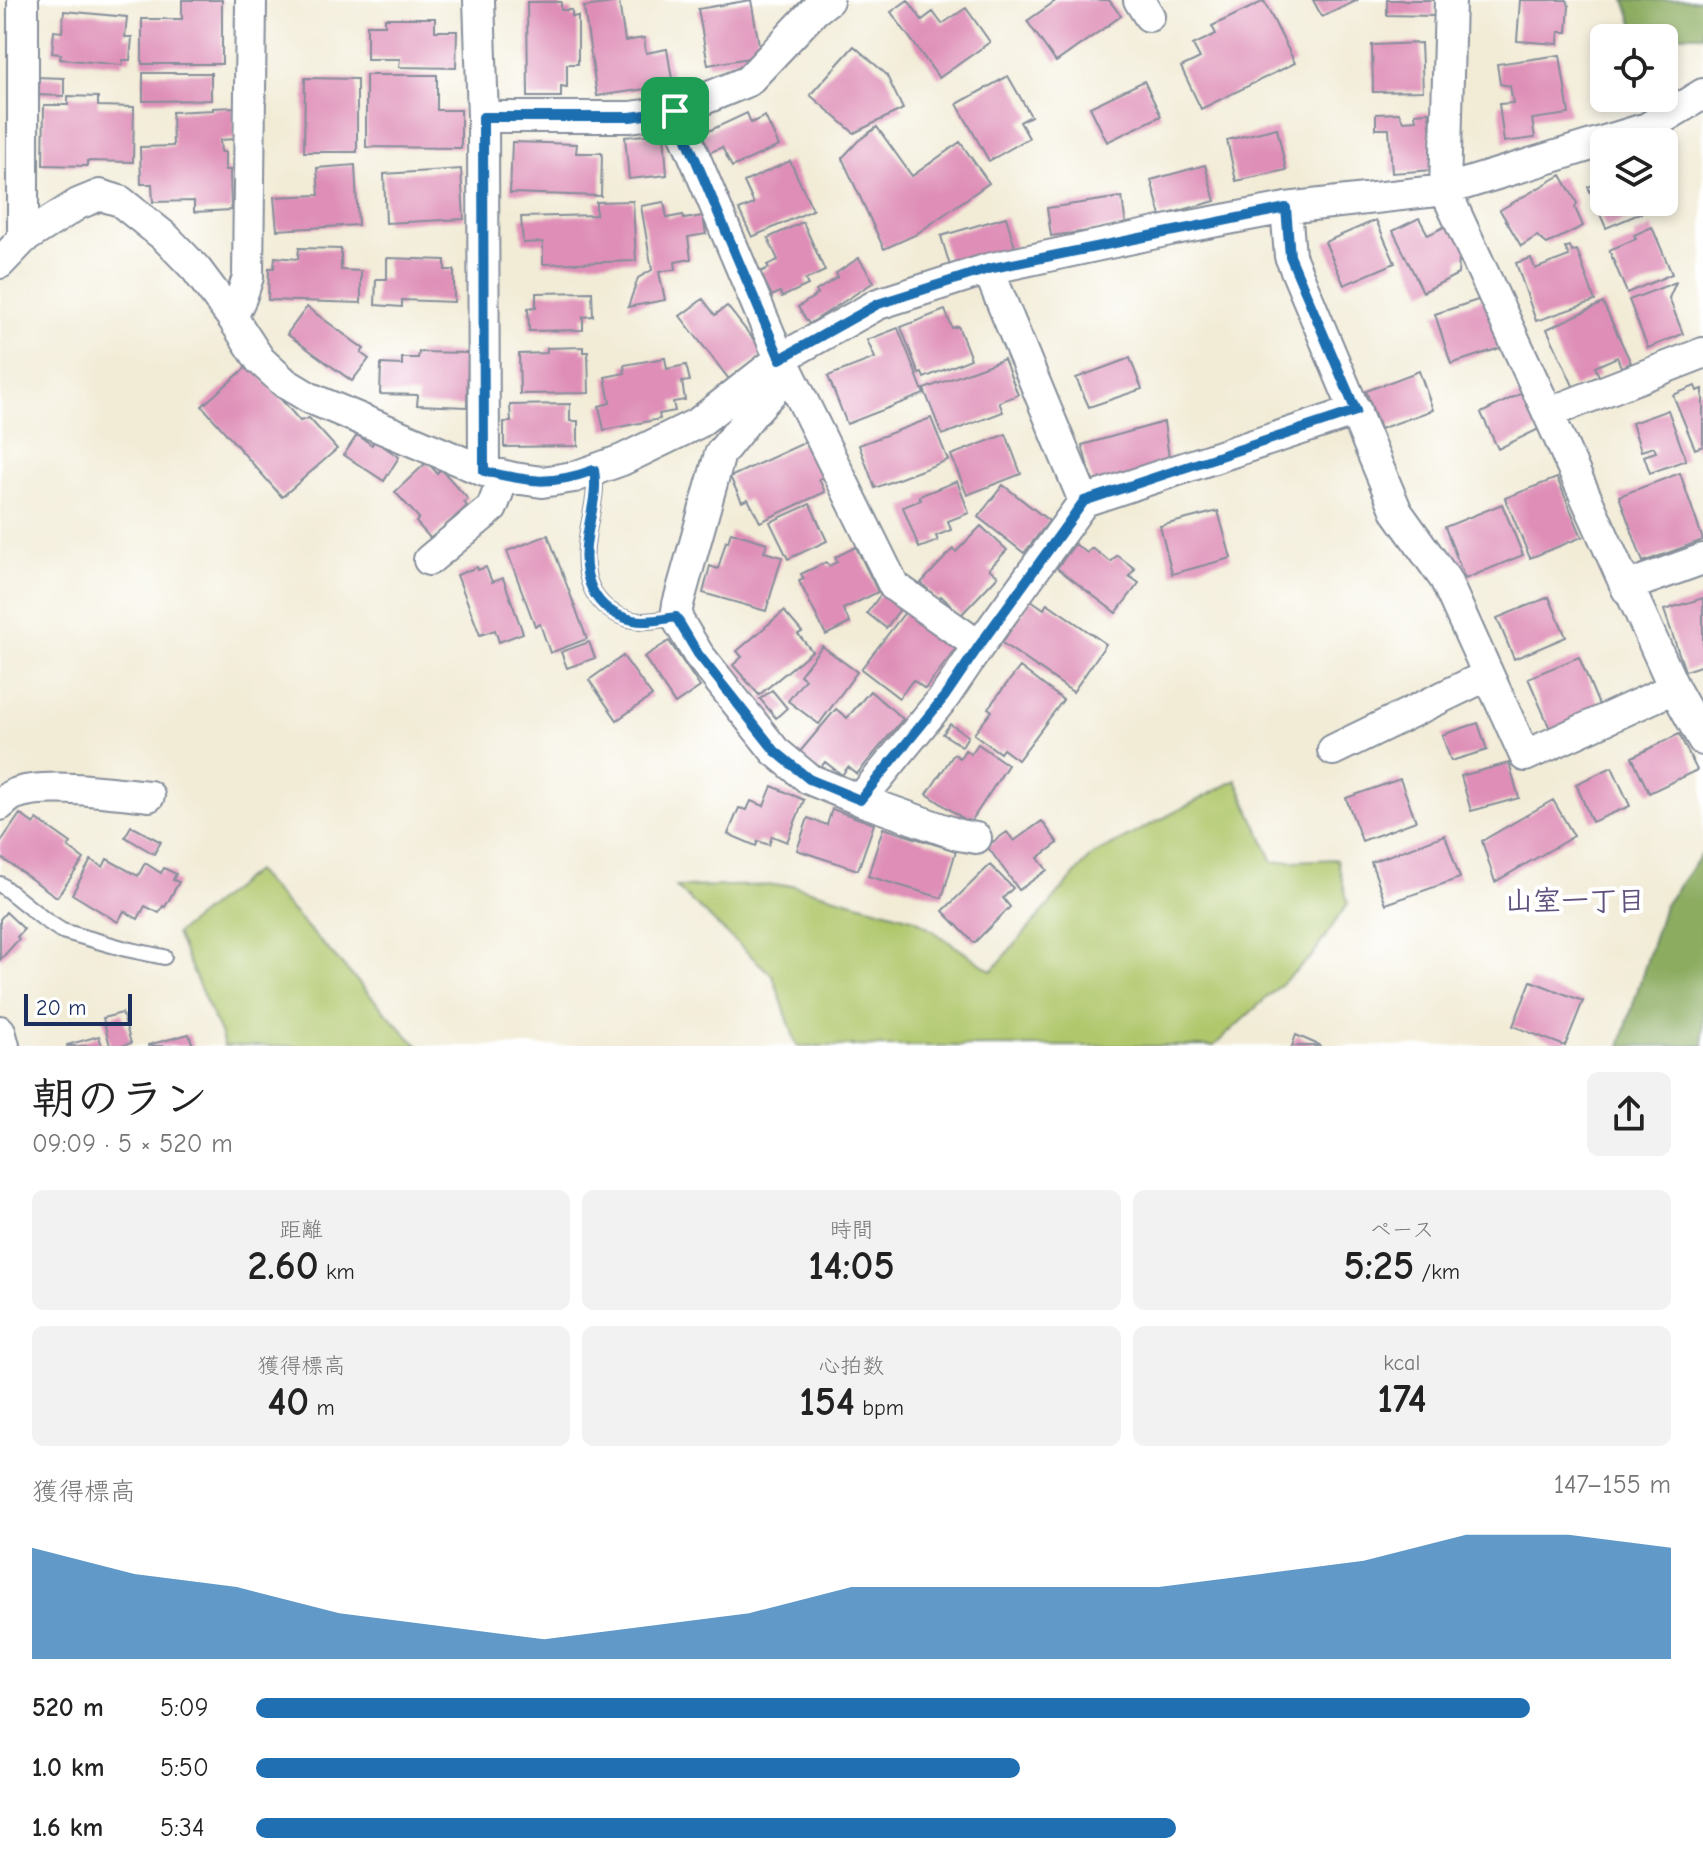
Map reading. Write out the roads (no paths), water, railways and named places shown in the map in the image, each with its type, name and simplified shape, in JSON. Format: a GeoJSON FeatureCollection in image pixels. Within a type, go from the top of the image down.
{"type":"FeatureCollection","features":[{"type":"Feature","properties":{"kind":"street"},"geometry":{"type":"LineString","coordinates":[[23,0],[23,239]]}},
{"type":"Feature","properties":{"kind":"street"},"geometry":{"type":"LineString","coordinates":[[232,317],[248,277],[251,0]]}},
{"type":"Feature","properties":{"kind":"street"},"geometry":{"type":"LineString","coordinates":[[429,560],[492,508],[494,473],[479,0]]}},
{"type":"Feature","properties":{"kind":"street"},"geometry":{"type":"LineString","coordinates":[[483,117],[630,117],[675,111],[748,81],[828,0]]}},
{"type":"Feature","properties":{"kind":"street"},"geometry":{"type":"LineString","coordinates":[[1450,0],[1445,190],[1627,589],[1628,586],[1703,559]]}},
{"type":"Feature","properties":{"kind":"street"},"geometry":{"type":"LineString","coordinates":[[0,263],[23,239],[78,204],[100,195],[120,201],[165,237],[196,269],[260,360],[285,383],[310,398],[494,473],[542,482],[574,477],[622,460],[698,423],[878,304],[988,269],[1286,208],[1445,190],[1647,128],[1703,94]]}},
{"type":"Feature","properties":{"kind":"street"},"geometry":{"type":"LineString","coordinates":[[675,111],[785,366],[894,586],[979,646]]}},
{"type":"Feature","properties":{"kind":"street"},"geometry":{"type":"LineString","coordinates":[[1286,208],[1290,256],[1397,512],[1445,579],[1525,756],[1674,688]]}},
{"type":"Feature","properties":{"kind":"street"},"geometry":{"type":"LineString","coordinates":[[988,269],[1084,501]]}},
{"type":"Feature","properties":{"kind":"street"},"geometry":{"type":"LineString","coordinates":[[1548,413],[1703,353]]}},
{"type":"Feature","properties":{"kind":"street"},"geometry":{"type":"LineString","coordinates":[[785,366],[720,454],[676,617],[698,654],[775,751],[809,779],[959,835],[976,838]]}},
{"type":"Feature","properties":{"kind":"street"},"geometry":{"type":"LineString","coordinates":[[860,800],[945,696],[1084,501],[1356,411]]}},
{"type":"Feature","properties":{"kind":"street"},"geometry":{"type":"LineString","coordinates":[[1628,586],[1674,688],[1703,740]]}},
{"type":"Feature","properties":{"kind":"street"},"geometry":{"type":"LineString","coordinates":[[1333,750],[1488,675]]}},
{"type":"Feature","properties":{"kind":"street"},"geometry":{"type":"LineString","coordinates":[[0,805],[13,794],[32,790],[70,789],[149,796]]}},
{"type":"Feature","properties":{"kind":"street"},"geometry":{"type":"LineString","coordinates":[[0,1031],[4,1046]]}},
{"type":"Feature","properties":{"kind":"lane"},"geometry":{"type":"LineString","coordinates":[[594,470],[596,482],[586,541],[586,569],[593,595],[615,614],[636,621],[676,617]]}},
{"type":"Feature","properties":{"kind":"lane"},"geometry":{"type":"LineString","coordinates":[[0,884],[62,931],[164,957]]}},
{"type":"Feature","properties":{"kind":"district","name":"山室一丁目"},"geometry":{"type":"Point","coordinates":[1575,901]}}]}
